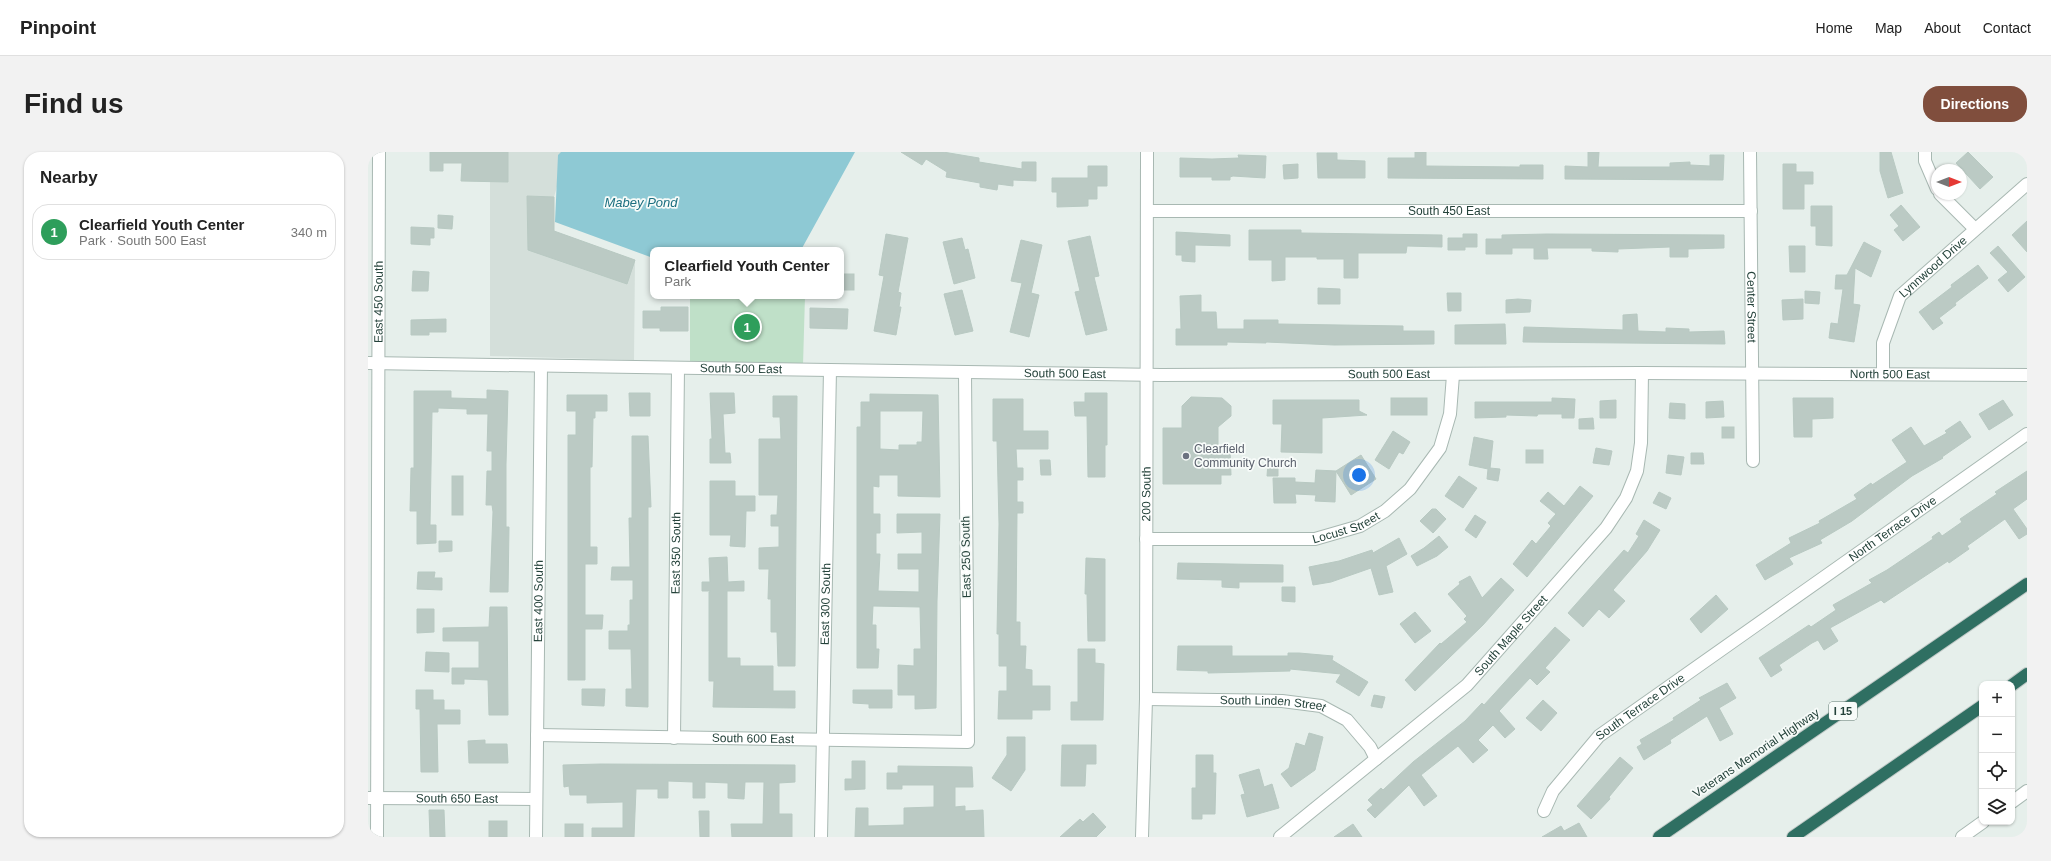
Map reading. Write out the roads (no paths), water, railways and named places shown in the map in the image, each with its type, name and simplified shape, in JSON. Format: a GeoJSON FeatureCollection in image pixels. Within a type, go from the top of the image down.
{"type":"FeatureCollection","features":[{"type":"Feature","properties":{"kind":"highway","name":"Veterans Memorial Highway"},"geometry":{"type":"LineString","coordinates":[[1659,837],[2027,584]]}},
{"type":"Feature","properties":{"kind":"highway"},"geometry":{"type":"LineString","coordinates":[[2015,683],[2027,674]]}},
{"type":"Feature","properties":{"kind":"highway"},"geometry":{"type":"LineString","coordinates":[[1793,837],[1979,708]]}},
{"type":"Feature","properties":{"kind":"street","name":"East 450 South"},"geometry":{"type":"LineString","coordinates":[[377,837],[372,798],[373,363],[379,152]]}},
{"type":"Feature","properties":{"kind":"street","name":"200 South"},"geometry":{"type":"LineString","coordinates":[[1142,837],[1146,699],[1147,152]]}},
{"type":"Feature","properties":{"kind":"street","name":"Center Street"},"geometry":{"type":"LineString","coordinates":[[1750,152],[1752,461]]}},
{"type":"Feature","properties":{"kind":"street"},"geometry":{"type":"LineString","coordinates":[[1925,152],[1925,161],[1931,175]]}},
{"type":"Feature","properties":{"kind":"street","name":"Lynnwood Drive"},"geometry":{"type":"LineString","coordinates":[[1883,374],[1883,343],[1900,296],[2027,184]]}},
{"type":"Feature","properties":{"kind":"street"},"geometry":{"type":"LineString","coordinates":[[1946,200],[1975,229]]}},
{"type":"Feature","properties":{"kind":"street","name":"South 450 East"},"geometry":{"type":"LineString","coordinates":[[1147,211],[1751,211]]}},
{"type":"Feature","properties":{"kind":"street","name":"South 500 East"},"geometry":{"type":"LineString","coordinates":[[373,363],[1146,375],[1752,374]]}},
{"type":"Feature","properties":{"kind":"street","name":"East 400 South"},"geometry":{"type":"LineString","coordinates":[[536,837],[541,366]]}},
{"type":"Feature","properties":{"kind":"street","name":"East 350 South"},"geometry":{"type":"LineString","coordinates":[[674,738],[678,368]]}},
{"type":"Feature","properties":{"kind":"street","name":"East 300 South"},"geometry":{"type":"LineString","coordinates":[[821,837],[830,370]]}},
{"type":"Feature","properties":{"kind":"street","name":"East 250 South"},"geometry":{"type":"LineString","coordinates":[[965,372],[968,742]]}},
{"type":"Feature","properties":{"kind":"street","name":"South Maple Street"},"geometry":{"type":"LineString","coordinates":[[1280,837],[1467,686],[1606,528],[1626,498],[1637,471],[1641,443],[1642,373]]}},
{"type":"Feature","properties":{"kind":"street","name":"North 500 East"},"geometry":{"type":"LineString","coordinates":[[1752,374],[1883,374],[1928,376],[2027,375]]}},
{"type":"Feature","properties":{"kind":"street","name":"Locust Street"},"geometry":{"type":"LineString","coordinates":[[1146,539],[1315,539],[1360,526],[1385,511],[1410,489],[1440,448],[1450,414],[1452,375]]}},
{"type":"Feature","properties":{"kind":"street","name":"North Terrace Drive"},"geometry":{"type":"LineString","coordinates":[[1759,624],[2027,434]]}},
{"type":"Feature","properties":{"kind":"street","name":"South Terrace Drive"},"geometry":{"type":"LineString","coordinates":[[1544,811],[1553,791],[1599,736],[1759,624]]}},
{"type":"Feature","properties":{"kind":"street","name":"South Linden Street"},"geometry":{"type":"LineString","coordinates":[[1146,699],[1282,701],[1320,706],[1346,720],[1370,747],[1376,759]]}},
{"type":"Feature","properties":{"kind":"street","name":"South 600 East"},"geometry":{"type":"LineString","coordinates":[[537,736],[968,742]]}},
{"type":"Feature","properties":{"kind":"street"},"geometry":{"type":"LineString","coordinates":[[2015,800],[2027,791]]}},
{"type":"Feature","properties":{"kind":"street","name":"South 650 East"},"geometry":{"type":"LineString","coordinates":[[372,798],[536,799]]}},
{"type":"Feature","properties":{"kind":"street"},"geometry":{"type":"LineString","coordinates":[[1962,837],[1979,825]]}},
{"type":"Feature","properties":{"kind":"water","name":"Mabey Pond"},"geometry":{"type":"Polygon","coordinates":[[[561,152],[855,152],[803,247],[650,247],[650,257],[555,222],[558,155],[561,152]]]}},
{"type":"Feature","properties":{"kind":"place","name":"Clearfield Youth Center"},"geometry":{"type":"Point","coordinates":[747,327]}},
{"type":"Feature","properties":{"kind":"place","name":"Clearfield Community Church"},"geometry":{"type":"Point","coordinates":[1186,456]}}]}
